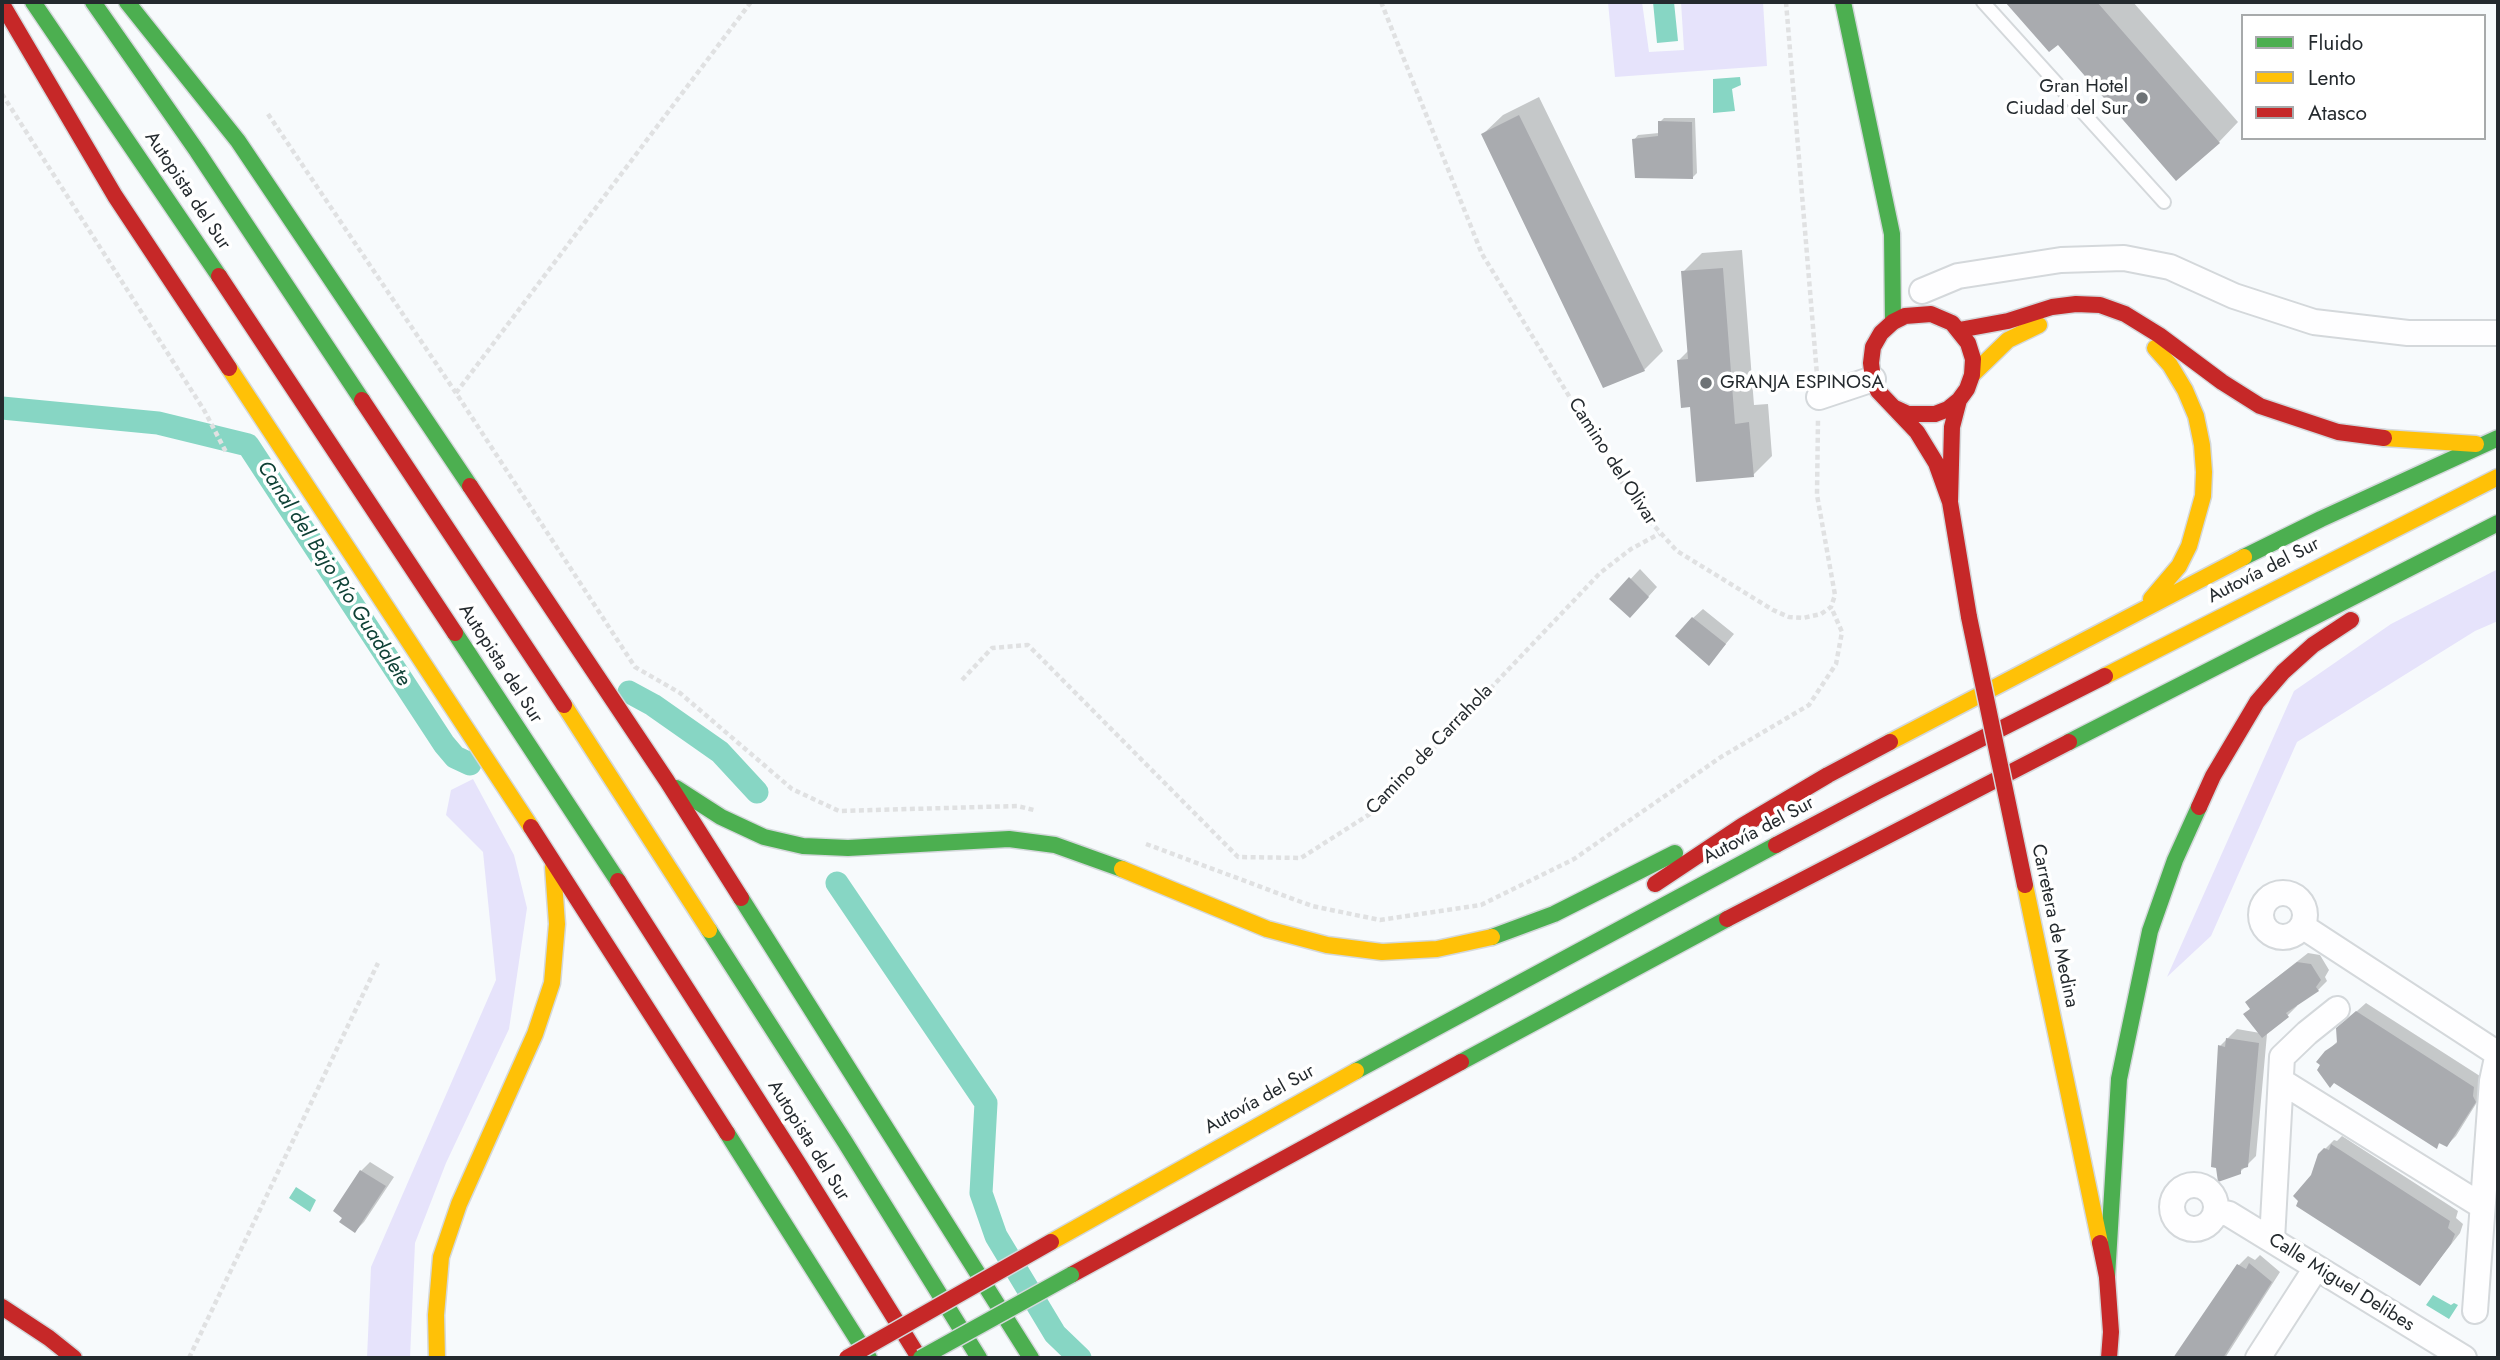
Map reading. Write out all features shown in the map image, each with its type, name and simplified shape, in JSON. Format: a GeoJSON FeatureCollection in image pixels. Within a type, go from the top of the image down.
{"type":"FeatureCollection","features":[{"type":"Feature","properties":{"kind":"main road","name":"Autopista del Sur"},"geometry":{"type":"LineString","coordinates":[[33,2],[152,175],[559,790],[920,1358]]}},
{"type":"Feature","properties":{"kind":"main road","name":"Autopista del Sur"},"geometry":{"type":"LineString","coordinates":[[93,2],[197,151],[604,766],[845,1142],[979,1358]]}},
{"type":"Feature","properties":{"kind":"main road"},"geometry":{"type":"LineString","coordinates":[[127,2],[238,141],[667,781],[1031,1358]]}},
{"type":"Feature","properties":{"kind":"main road"},"geometry":{"type":"LineString","coordinates":[[1843,2],[1892,234],[1893,322]]}},
{"type":"Feature","properties":{"kind":"main road"},"geometry":{"type":"LineString","coordinates":[[2,4],[115,196],[553,861],[869,1358]]}},
{"type":"Feature","properties":{"kind":"main road"},"geometry":{"type":"LineString","coordinates":[[1892,234],[1916,282],[1944,318],[1959,330],[1968,343],[1973,359],[1972,375],[1967,389],[1948,409],[1924,416],[1908,414],[1895,408]]}},
{"type":"Feature","properties":{"kind":"main road"},"geometry":{"type":"LineString","coordinates":[[1959,330],[2008,321],[2052,307],[2076,303],[2100,305],[2125,314],[2159,335],[2222,383],[2260,405],[2298,421],[2338,432],[2388,439],[2482,444]]}},
{"type":"Feature","properties":{"kind":"main road"},"geometry":{"type":"LineString","coordinates":[[1944,318],[1918,313],[1893,322],[1881,333],[1873,347],[1871,363],[1872,379],[1878,390],[1917,432],[1936,463],[1951,502]]}},
{"type":"Feature","properties":{"kind":"main road"},"geometry":{"type":"LineString","coordinates":[[1972,375],[2008,340],[2024,331],[2054,318],[2079,315],[2101,316],[2121,323],[2153,345],[2170,365],[2196,416],[2202,444],[2203,496],[2198,521],[2179,566],[2163,587],[2138,611]]}},
{"type":"Feature","properties":{"kind":"main road"},"geometry":{"type":"LineString","coordinates":[[1951,502],[1952,427],[1959,400]]}},
{"type":"Feature","properties":{"kind":"main road"},"geometry":{"type":"LineString","coordinates":[[1641,893],[1742,826],[1828,775],[2138,611],[2321,519],[2498,438]]}},
{"type":"Feature","properties":{"kind":"main road","name":"Autovía del Sur"},"geometry":{"type":"LineString","coordinates":[[847,1358],[1381,1057],[1878,791],[2498,477]]}},
{"type":"Feature","properties":{"kind":"main road","name":"Carretera de Medina"},"geometry":{"type":"LineString","coordinates":[[1951,502],[1969,617],[2107,1277],[2111,1332],[2109,1358]]}},
{"type":"Feature","properties":{"kind":"main road"},"geometry":{"type":"LineString","coordinates":[[920,1358],[1650,959],[2498,523]]}},
{"type":"Feature","properties":{"kind":"main road"},"geometry":{"type":"LineString","coordinates":[[2461,560],[2498,532]]}},
{"type":"Feature","properties":{"kind":"main road"},"geometry":{"type":"LineString","coordinates":[[2107,1277],[2119,1079],[2150,931],[2175,860],[2213,776],[2257,702],[2283,672],[2313,645],[2366,610]]}},
{"type":"Feature","properties":{"kind":"main road"},"geometry":{"type":"LineString","coordinates":[[667,781],[721,817],[764,838],[803,846],[848,848],[1009,839],[1055,845],[1098,859],[1267,929],[1327,945],[1382,952],[1437,950],[1495,936],[1554,914],[1695,843],[1742,826]]}},
{"type":"Feature","properties":{"kind":"main road"},"geometry":{"type":"LineString","coordinates":[[437,1358],[436,1315],[441,1257],[459,1204],[535,1034],[552,983],[557,924],[553,861]]}},
{"type":"Feature","properties":{"kind":"main road"},"geometry":{"type":"LineString","coordinates":[[1381,1057],[1472,991]]}},
{"type":"Feature","properties":{"kind":"main road"},"geometry":{"type":"LineString","coordinates":[[2,1307],[74,1358]]}},
{"type":"Feature","properties":{"kind":"street"},"geometry":{"type":"LineString","coordinates":[[1916,282],[2062,260],[2124,258],[2170,267],[2234,296],[2314,322],[2408,334],[2498,333]]}},
{"type":"Feature","properties":{"kind":"street"},"geometry":{"type":"LineString","coordinates":[[1819,397],[1872,379]]}},
{"type":"Feature","properties":{"kind":"street"},"geometry":{"type":"LineString","coordinates":[[2302,926],[2498,1054],[2492,1081],[2476,1311]]}},
{"type":"Feature","properties":{"kind":"street"},"geometry":{"type":"LineString","coordinates":[[2272,1240],[2282,1057],[2337,1009]]}},
{"type":"Feature","properties":{"kind":"street"},"geometry":{"type":"LineString","coordinates":[[2281,1081],[2482,1206]]}},
{"type":"Feature","properties":{"kind":"street","name":"Calle Miguel Delibes"},"geometry":{"type":"LineString","coordinates":[[2216,1211],[2229,1214],[2464,1358]]}},
{"type":"Feature","properties":{"kind":"street"},"geometry":{"type":"LineString","coordinates":[[2262,1357],[2316,1268]]}},
{"type":"Feature","properties":{"kind":"lane"},"geometry":{"type":"LineString","coordinates":[[1983,2],[2164,202]]}},
{"type":"Feature","properties":{"kind":"path"},"geometry":{"type":"LineString","coordinates":[[456,393],[751,2]]}},
{"type":"Feature","properties":{"kind":"path","name":"Camino del Olivar"},"geometry":{"type":"LineString","coordinates":[[1381,2],[1482,254],[1637,508],[1677,551],[1773,610],[1789,617],[1803,618],[1821,614],[1831,607]]}},
{"type":"Feature","properties":{"kind":"path"},"geometry":{"type":"LineString","coordinates":[[1143,843],[1312,906],[1380,920],[1481,905],[1574,859],[1721,757],[1809,705],[1836,664],[1842,632],[1831,607],[1835,595],[1816,495],[1819,397],[1786,2]]}},
{"type":"Feature","properties":{"kind":"path"},"geometry":{"type":"LineString","coordinates":[[2,94],[204,410],[226,453]]}},
{"type":"Feature","properties":{"kind":"path"},"geometry":{"type":"LineString","coordinates":[[268,114],[456,393],[635,667],[680,693],[792,789],[839,811],[1017,806],[1044,812]]}},
{"type":"Feature","properties":{"kind":"path","name":"Camino de Carrahola"},"geometry":{"type":"LineString","coordinates":[[962,680],[992,649],[1028,645],[1238,857],[1301,858],[1373,812],[1600,573],[1631,549],[1660,534]]}},
{"type":"Feature","properties":{"kind":"path"},"geometry":{"type":"LineString","coordinates":[[189,1358],[378,962]]}},
{"type":"Feature","properties":{"kind":"shaded area"},"geometry":{"type":"Polygon","coordinates":[[[1608,2],[1642,2],[1649,52],[1684,50],[1681,2],[1763,2],[1767,66],[1615,77],[1608,2]]]}},
{"type":"Feature","properties":{"kind":"shaded area"},"geometry":{"type":"Polygon","coordinates":[[[1653,2],[1674,2],[1678,41],[1657,43],[1653,2]]]}},
{"type":"Feature","properties":{"kind":"shaded area"},"geometry":{"type":"Polygon","coordinates":[[[1740,77],[1741,85],[1732,89],[1735,111],[1713,113],[1713,79],[1740,77]]]}},
{"type":"Feature","properties":{"kind":"shaded area"},"geometry":{"type":"Polygon","coordinates":[[[2498,569],[2498,621],[2475,631],[2297,742],[2211,936],[2167,977],[2294,691],[2391,624],[2498,569]]]}},
{"type":"Feature","properties":{"kind":"shaded area"},"geometry":{"type":"Polygon","coordinates":[[[473,779],[514,855],[527,908],[509,1029],[446,1163],[415,1243],[410,1358],[367,1358],[371,1267],[496,980],[483,852],[446,815],[451,790],[473,779]]]}},
{"type":"Feature","properties":{"kind":"shaded area"},"geometry":{"type":"Polygon","coordinates":[[[296,1187],[316,1200],[310,1212],[289,1198],[296,1187]]]}},
{"type":"Feature","properties":{"kind":"shaded area"},"geometry":{"type":"Polygon","coordinates":[[[2433,1295],[2451,1305],[2458,1305],[2449,1319],[2426,1305],[2433,1295]]]}},
{"type":"Feature","properties":{"kind":"building","name":"Gran Hotel Ciudad del Sur"},"geometry":{"type":"Polygon","coordinates":[[[2005,2],[2097,2],[2220,143],[2176,181],[2058,45],[2049,52],[2005,2]]]}},
{"type":"Feature","properties":{"kind":"building"},"geometry":{"type":"Polygon","coordinates":[[[1519,115],[1645,371],[1603,388],[1481,134],[1519,115]]]}},
{"type":"Feature","properties":{"kind":"building"},"geometry":{"type":"Polygon","coordinates":[[[1658,121],[1692,122],[1693,179],[1635,178],[1632,139],[1658,136],[1658,121]]]}},
{"type":"Feature","properties":{"kind":"building","name":"GRANJA ESPINOSA"},"geometry":{"type":"Polygon","coordinates":[[[1723,268],[1735,424],[1749,422],[1754,477],[1696,482],[1690,407],[1681,408],[1677,360],[1688,359],[1681,271],[1723,268]]]}},
{"type":"Feature","properties":{"kind":"building"},"geometry":{"type":"Polygon","coordinates":[[[1629,577],[1649,597],[1630,618],[1609,599],[1629,577]]]}},
{"type":"Feature","properties":{"kind":"building"},"geometry":{"type":"Polygon","coordinates":[[[1692,617],[1726,644],[1709,666],[1675,636],[1692,617]]]}},
{"type":"Feature","properties":{"kind":"building"},"geometry":{"type":"Polygon","coordinates":[[[2297,962],[2311,964],[2321,980],[2316,987],[2319,991],[2286,1013],[2289,1017],[2262,1038],[2243,1014],[2250,1009],[2245,1002],[2297,962]]]}},
{"type":"Feature","properties":{"kind":"building"},"geometry":{"type":"Polygon","coordinates":[[[2356,1011],[2474,1087],[2473,1096],[2476,1102],[2447,1147],[2439,1143],[2437,1149],[2334,1083],[2330,1088],[2317,1070],[2320,1065],[2316,1062],[2325,1051],[2337,1043],[2336,1028],[2356,1011]]]}},
{"type":"Feature","properties":{"kind":"building"},"geometry":{"type":"Polygon","coordinates":[[[2226,1038],[2259,1043],[2248,1167],[2241,1169],[2241,1174],[2218,1182],[2216,1168],[2211,1167],[2218,1045],[2225,1047],[2226,1038]]]}},
{"type":"Feature","properties":{"kind":"building"},"geometry":{"type":"Polygon","coordinates":[[[2331,1144],[2450,1221],[2448,1228],[2455,1234],[2451,1244],[2420,1286],[2296,1206],[2298,1201],[2293,1196],[2311,1175],[2318,1154],[2324,1148],[2329,1150],[2331,1144]]]}},
{"type":"Feature","properties":{"kind":"building"},"geometry":{"type":"Polygon","coordinates":[[[360,1170],[386,1186],[355,1233],[339,1222],[342,1218],[333,1211],[360,1170]]]}},
{"type":"Feature","properties":{"kind":"building"},"geometry":{"type":"Polygon","coordinates":[[[2249,1263],[2272,1282],[2223,1358],[2173,1358],[2237,1264],[2246,1269],[2249,1263]]]}},
{"type":"Feature","properties":{"kind":"waterway","name":"Canal del Bajo Río Guadalete"},"geometry":{"type":"LineString","coordinates":[[2,408],[158,423],[248,445],[444,744],[455,757],[470,764]]}},
{"type":"Feature","properties":{"kind":"waterway","name":"Canal del Bajo Río Guadalete"},"geometry":{"type":"LineString","coordinates":[[629,692],[653,705],[720,752],[757,792]]}},
{"type":"Feature","properties":{"kind":"waterway","name":"Canal del Bajo Río Guadalete"},"geometry":{"type":"LineString","coordinates":[[837,883],[986,1103],[981,1193],[996,1236],[1055,1334],[1080,1358]]}},
{"type":"Feature","properties":{"kind":"traffic: fast"},"geometry":{"type":"LineString","coordinates":[[33,2],[219,276]]}},
{"type":"Feature","properties":{"kind":"traffic: fast"},"geometry":{"type":"LineString","coordinates":[[93,2],[197,151],[362,400]]}},
{"type":"Feature","properties":{"kind":"traffic: fast"},"geometry":{"type":"LineString","coordinates":[[127,2],[238,141],[470,486]]}},
{"type":"Feature","properties":{"kind":"traffic: fast"},"geometry":{"type":"LineString","coordinates":[[1843,2],[1892,234],[1893,322]]}},
{"type":"Feature","properties":{"kind":"traffic: fast"},"geometry":{"type":"LineString","coordinates":[[2244,557],[2498,438]]}},
{"type":"Feature","properties":{"kind":"traffic: fast"},"geometry":{"type":"LineString","coordinates":[[2069,742],[2498,523]]}},
{"type":"Feature","properties":{"kind":"traffic: fast"},"geometry":{"type":"LineString","coordinates":[[455,633],[618,881]]}},
{"type":"Feature","properties":{"kind":"traffic: fast"},"geometry":{"type":"LineString","coordinates":[[676,788],[721,817],[764,837],[803,846],[848,848],[1009,839],[1055,845],[1122,869]]}},
{"type":"Feature","properties":{"kind":"traffic: fast"},"geometry":{"type":"LineString","coordinates":[[2107,1277],[2119,1079],[2150,931],[2175,860],[2199,807]]}},
{"type":"Feature","properties":{"kind":"traffic: fast"},"geometry":{"type":"LineString","coordinates":[[1356,1071],[1776,845]]}},
{"type":"Feature","properties":{"kind":"traffic: fast"},"geometry":{"type":"LineString","coordinates":[[1492,937],[1554,914],[1675,853]]}},
{"type":"Feature","properties":{"kind":"traffic: fast"},"geometry":{"type":"LineString","coordinates":[[741,898],[1031,1358]]}},
{"type":"Feature","properties":{"kind":"traffic: fast"},"geometry":{"type":"LineString","coordinates":[[1461,1062],[1727,919]]}},
{"type":"Feature","properties":{"kind":"traffic: fast"},"geometry":{"type":"LineString","coordinates":[[709,930],[979,1358]]}},
{"type":"Feature","properties":{"kind":"traffic: fast"},"geometry":{"type":"LineString","coordinates":[[727,1133],[869,1358]]}},
{"type":"Feature","properties":{"kind":"traffic: fast"},"geometry":{"type":"LineString","coordinates":[[921,1358],[1071,1275]]}},
{"type":"Feature","properties":{"kind":"traffic: slow"},"geometry":{"type":"LineString","coordinates":[[1972,375],[2008,340],[2039,325]]}},
{"type":"Feature","properties":{"kind":"traffic: slow"},"geometry":{"type":"LineString","coordinates":[[2151,599],[2179,566],[2189,546],[2203,496],[2204,472],[2196,416],[2170,365],[2155,348]]}},
{"type":"Feature","properties":{"kind":"traffic: slow"},"geometry":{"type":"LineString","coordinates":[[229,368],[531,827]]}},
{"type":"Feature","properties":{"kind":"traffic: slow"},"geometry":{"type":"LineString","coordinates":[[2384,438],[2476,444]]}},
{"type":"Feature","properties":{"kind":"traffic: slow"},"geometry":{"type":"LineString","coordinates":[[2105,676],[2498,477]]}},
{"type":"Feature","properties":{"kind":"traffic: slow"},"geometry":{"type":"LineString","coordinates":[[1890,742],[2244,557]]}},
{"type":"Feature","properties":{"kind":"traffic: slow"},"geometry":{"type":"LineString","coordinates":[[564,705],[709,930]]}},
{"type":"Feature","properties":{"kind":"traffic: slow"},"geometry":{"type":"LineString","coordinates":[[437,1358],[436,1315],[441,1257],[459,1204],[535,1034],[552,983],[557,924],[553,867]]}},
{"type":"Feature","properties":{"kind":"traffic: slow"},"geometry":{"type":"LineString","coordinates":[[1122,869],[1267,929],[1327,945],[1382,952],[1437,949],[1492,937]]}},
{"type":"Feature","properties":{"kind":"traffic: slow"},"geometry":{"type":"LineString","coordinates":[[2025,885],[2100,1243]]}},
{"type":"Feature","properties":{"kind":"traffic: slow"},"geometry":{"type":"LineString","coordinates":[[1051,1242],[1356,1071]]}},
{"type":"Feature","properties":{"kind":"traffic: jam"},"geometry":{"type":"LineString","coordinates":[[2,4],[115,196],[229,368]]}},
{"type":"Feature","properties":{"kind":"traffic: jam"},"geometry":{"type":"LineString","coordinates":[[219,276],[455,633]]}},
{"type":"Feature","properties":{"kind":"traffic: jam"},"geometry":{"type":"LineString","coordinates":[[1959,330],[2008,321],[2052,307],[2100,305],[2125,314],[2159,335],[2222,382],[2260,406],[2338,432],[2384,438]]}},
{"type":"Feature","properties":{"kind":"traffic: jam"},"geometry":{"type":"LineString","coordinates":[[1895,408],[1908,414],[1935,414],[1948,409],[1967,389],[1972,375],[1973,359],[1968,343],[1952,323],[1931,314],[1905,316],[1881,333],[1873,347],[1871,363],[1878,391],[1917,432],[1936,463],[1950,502]]}},
{"type":"Feature","properties":{"kind":"traffic: jam"},"geometry":{"type":"LineString","coordinates":[[362,400],[564,705]]}},
{"type":"Feature","properties":{"kind":"traffic: jam"},"geometry":{"type":"LineString","coordinates":[[1959,400],[1952,427],[1950,502],[1969,617]]}},
{"type":"Feature","properties":{"kind":"traffic: jam"},"geometry":{"type":"LineString","coordinates":[[470,486],[667,781],[741,898]]}},
{"type":"Feature","properties":{"kind":"traffic: jam"},"geometry":{"type":"LineString","coordinates":[[1969,617],[2025,885]]}},
{"type":"Feature","properties":{"kind":"traffic: jam"},"geometry":{"type":"LineString","coordinates":[[2199,807],[2213,776],[2257,702],[2283,672],[2313,645],[2351,620]]}},
{"type":"Feature","properties":{"kind":"traffic: jam"},"geometry":{"type":"LineString","coordinates":[[1776,845],[2105,676]]}},
{"type":"Feature","properties":{"kind":"traffic: jam"},"geometry":{"type":"LineString","coordinates":[[1655,884],[1742,826],[1890,742]]}},
{"type":"Feature","properties":{"kind":"traffic: jam"},"geometry":{"type":"LineString","coordinates":[[1727,919],[2069,742]]}},
{"type":"Feature","properties":{"kind":"traffic: jam"},"geometry":{"type":"LineString","coordinates":[[531,827],[727,1133]]}},
{"type":"Feature","properties":{"kind":"traffic: jam"},"geometry":{"type":"LineString","coordinates":[[618,881],[918,1356]]}},
{"type":"Feature","properties":{"kind":"traffic: jam"},"geometry":{"type":"LineString","coordinates":[[1071,1275],[1461,1062]]}},
{"type":"Feature","properties":{"kind":"traffic: jam"},"geometry":{"type":"LineString","coordinates":[[847,1358],[1051,1242]]}},
{"type":"Feature","properties":{"kind":"traffic: jam"},"geometry":{"type":"LineString","coordinates":[[2100,1243],[2107,1277],[2111,1332],[2109,1358]]}},
{"type":"Feature","properties":{"kind":"traffic: jam"},"geometry":{"type":"LineString","coordinates":[[2,1307],[74,1358]]}},
{"type":"Feature","properties":{"kind":"place","name":"Gran Hotel Ciudad del Sur"},"geometry":{"type":"Point","coordinates":[2142,98]}},
{"type":"Feature","properties":{"kind":"place","name":"GRANJA ESPINOSA"},"geometry":{"type":"Point","coordinates":[1706,383]}}]}
